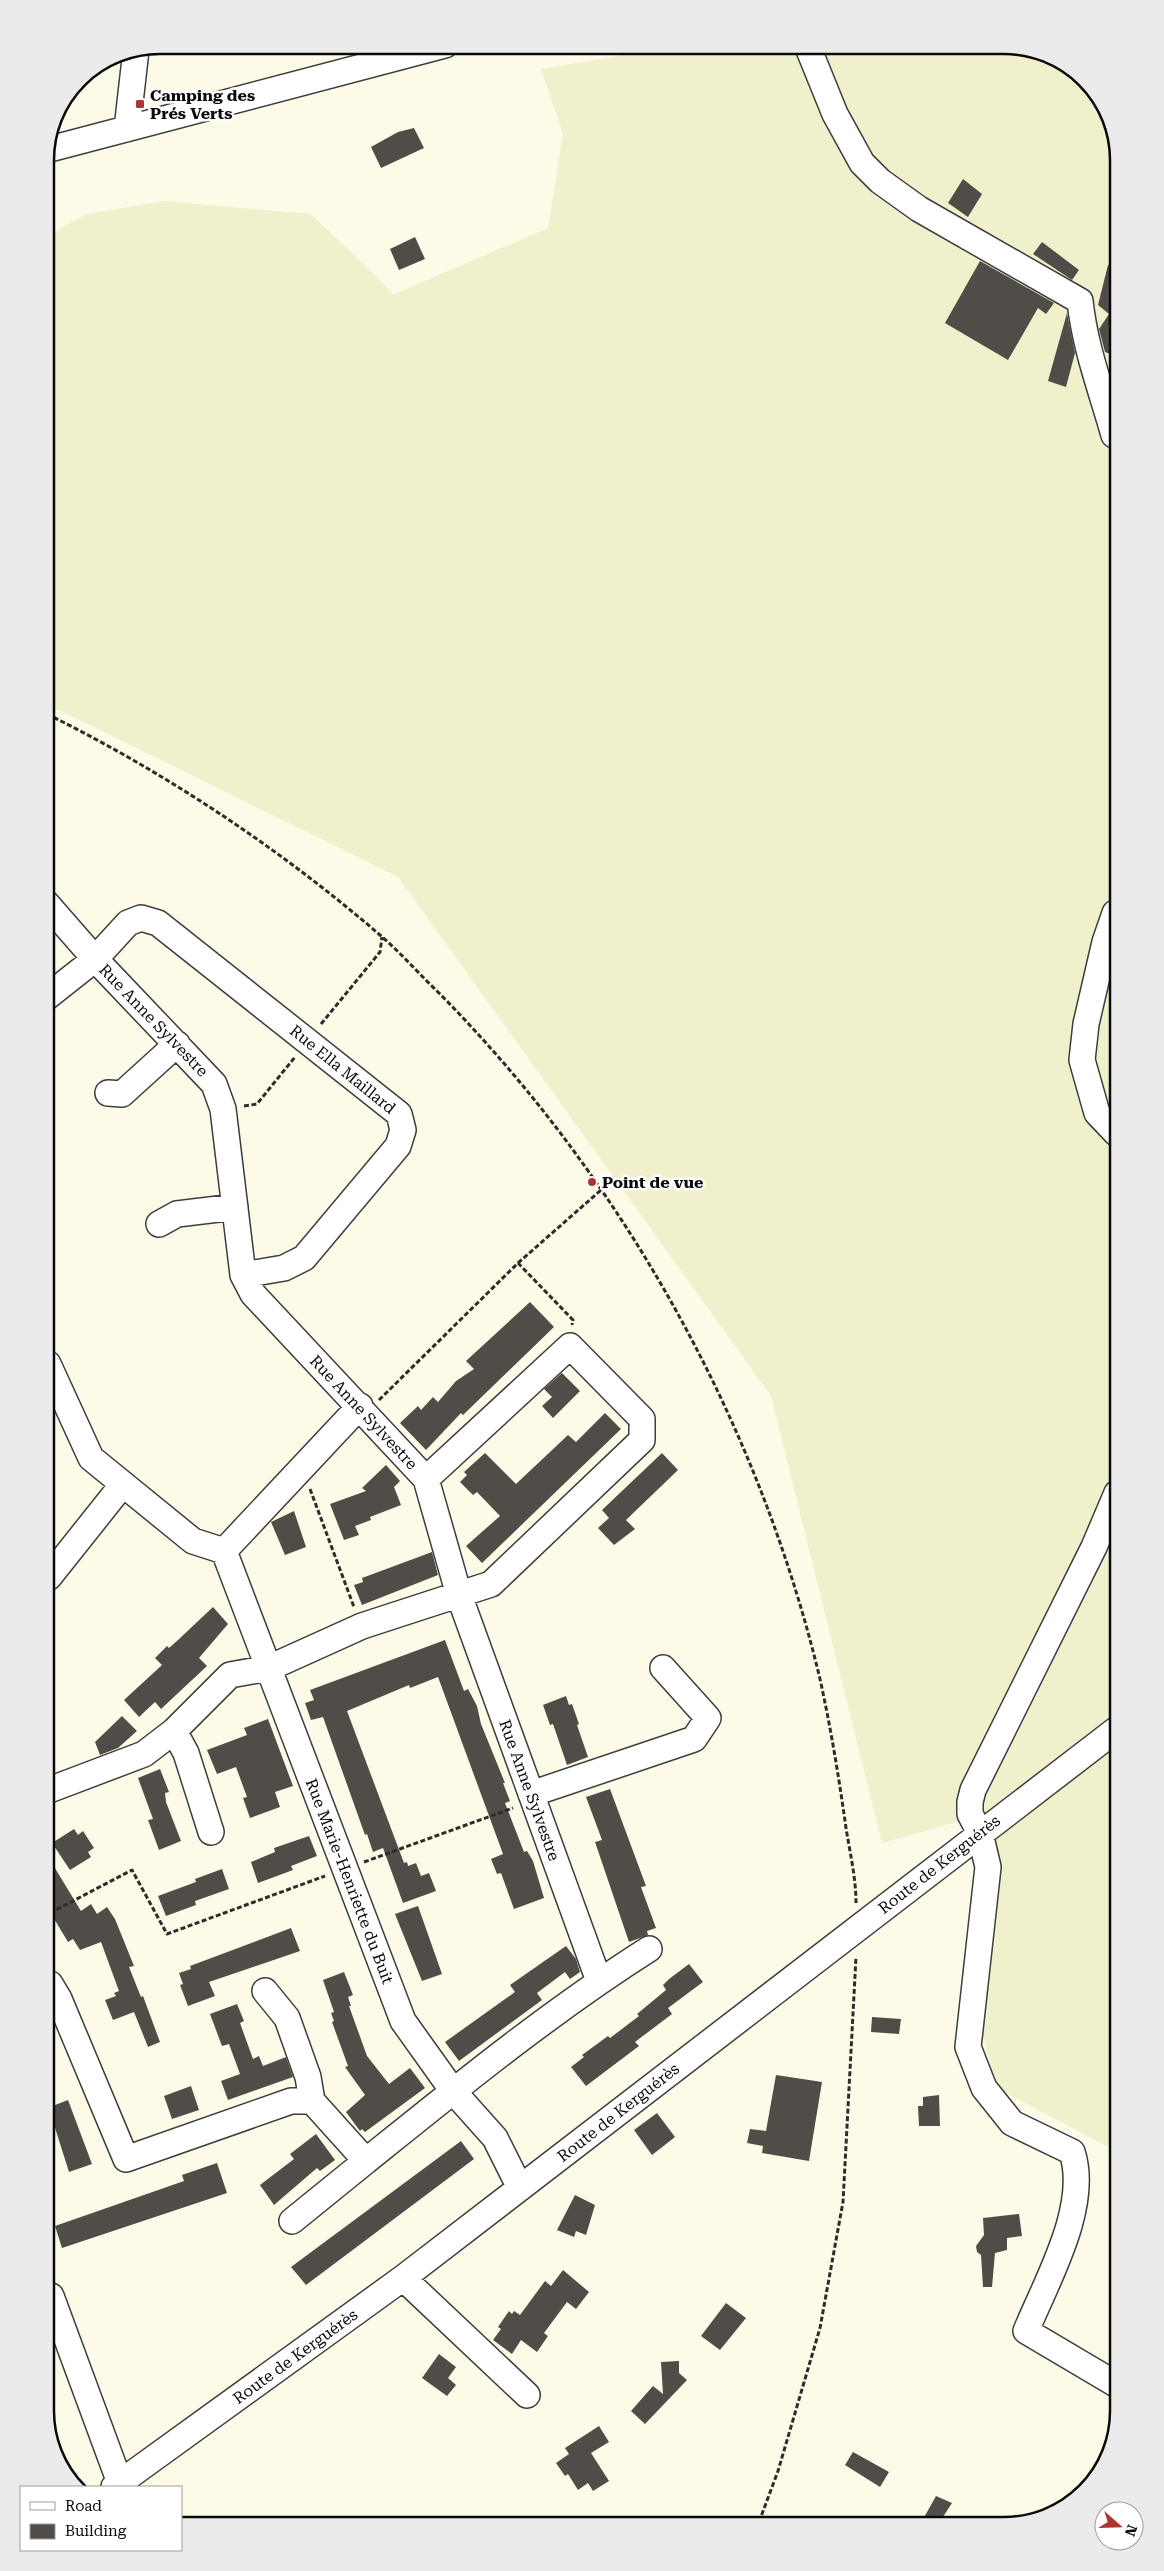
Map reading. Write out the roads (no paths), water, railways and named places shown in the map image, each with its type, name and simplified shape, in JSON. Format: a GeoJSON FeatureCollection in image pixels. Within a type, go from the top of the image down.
{"type":"FeatureCollection","features":[{"type":"Feature","properties":{"kind":"street"},"geometry":{"type":"LineString","coordinates":[[55,148],[411,54]]}},
{"type":"Feature","properties":{"kind":"street"},"geometry":{"type":"LineString","coordinates":[[812,54],[835,114],[862,163],[880,181],[919,209],[1080,301],[1083,334],[1110,423]]}},
{"type":"Feature","properties":{"kind":"street"},"geometry":{"type":"LineString","coordinates":[[127,128],[135,57]]}},
{"type":"Feature","properties":{"kind":"street","name":"Rue Anne Sylvestre"},"geometry":{"type":"LineString","coordinates":[[54,912],[214,1084],[223,1109],[243,1275],[253,1294],[426,1479],[458,1596],[599,1981]]}},
{"type":"Feature","properties":{"kind":"street","name":"Rue Ella Maillard"},"geometry":{"type":"LineString","coordinates":[[54,992],[95,958],[128,923],[140,918],[158,922],[399,1114],[403,1130],[398,1146],[304,1258],[284,1268],[243,1275]]}},
{"type":"Feature","properties":{"kind":"street"},"geometry":{"type":"LineString","coordinates":[[1110,928],[1086,1024],[1082,1060],[1097,1113],[1110,1127]]}},
{"type":"Feature","properties":{"kind":"street"},"geometry":{"type":"LineString","coordinates":[[108,1093],[122,1094],[177,1044]]}},
{"type":"Feature","properties":{"kind":"street"},"geometry":{"type":"LineString","coordinates":[[158,1224],[177,1214],[235,1207]]}},
{"type":"Feature","properties":{"kind":"street"},"geometry":{"type":"LineString","coordinates":[[54,1788],[144,1754],[174,1732],[230,1675],[269,1668],[362,1626],[491,1584],[642,1440],[642,1419],[570,1346],[426,1479]]}},
{"type":"Feature","properties":{"kind":"street"},"geometry":{"type":"LineString","coordinates":[[54,1377],[91,1458],[193,1541],[224,1550],[302,1468],[363,1410]]}},
{"type":"Feature","properties":{"kind":"street"},"geometry":{"type":"LineString","coordinates":[[54,1571],[123,1484]]}},
{"type":"Feature","properties":{"kind":"street"},"geometry":{"type":"LineString","coordinates":[[1110,1508],[1094,1547],[973,1790],[970,1814],[980,1833],[988,1867],[968,2047],[984,2088],[1012,2123],[1072,2152],[1078,2175],[1076,2196],[1066,2233],[1026,2331],[1110,2381]]}},
{"type":"Feature","properties":{"kind":"street","name":"Rue Marie-Henriette du Buit"},"geometry":{"type":"LineString","coordinates":[[224,1550],[403,2020],[453,2091],[495,2138],[520,2188]]}},
{"type":"Feature","properties":{"kind":"street"},"geometry":{"type":"LineString","coordinates":[[531,1794],[694,1739],[708,1718],[663,1668]]}},
{"type":"Feature","properties":{"kind":"street"},"geometry":{"type":"LineString","coordinates":[[174,1732],[186,1753],[211,1832]]}},
{"type":"Feature","properties":{"kind":"street","name":"Route de Kerguérès"},"geometry":{"type":"LineString","coordinates":[[117,2485],[403,2278],[1110,1734]]}},
{"type":"Feature","properties":{"kind":"street"},"geometry":{"type":"LineString","coordinates":[[292,2221],[453,2091],[599,1981],[649,1949]]}},
{"type":"Feature","properties":{"kind":"street"},"geometry":{"type":"LineString","coordinates":[[54,1991],[126,2159],[292,2101],[312,2101]]}},
{"type":"Feature","properties":{"kind":"street"},"geometry":{"type":"LineString","coordinates":[[265,1992],[287,2018],[308,2077],[312,2101],[366,2161]]}},
{"type":"Feature","properties":{"kind":"street"},"geometry":{"type":"LineString","coordinates":[[403,2278],[527,2395]]}},
{"type":"Feature","properties":{"kind":"street"},"geometry":{"type":"LineString","coordinates":[[54,2305],[117,2485]]}},
{"type":"Feature","properties":{"kind":"place","name":"Camping des Prés Verts"},"geometry":{"type":"Point","coordinates":[140,104]}},
{"type":"Feature","properties":{"kind":"place","name":"Point de vue"},"geometry":{"type":"Point","coordinates":[592,1182]}}]}
